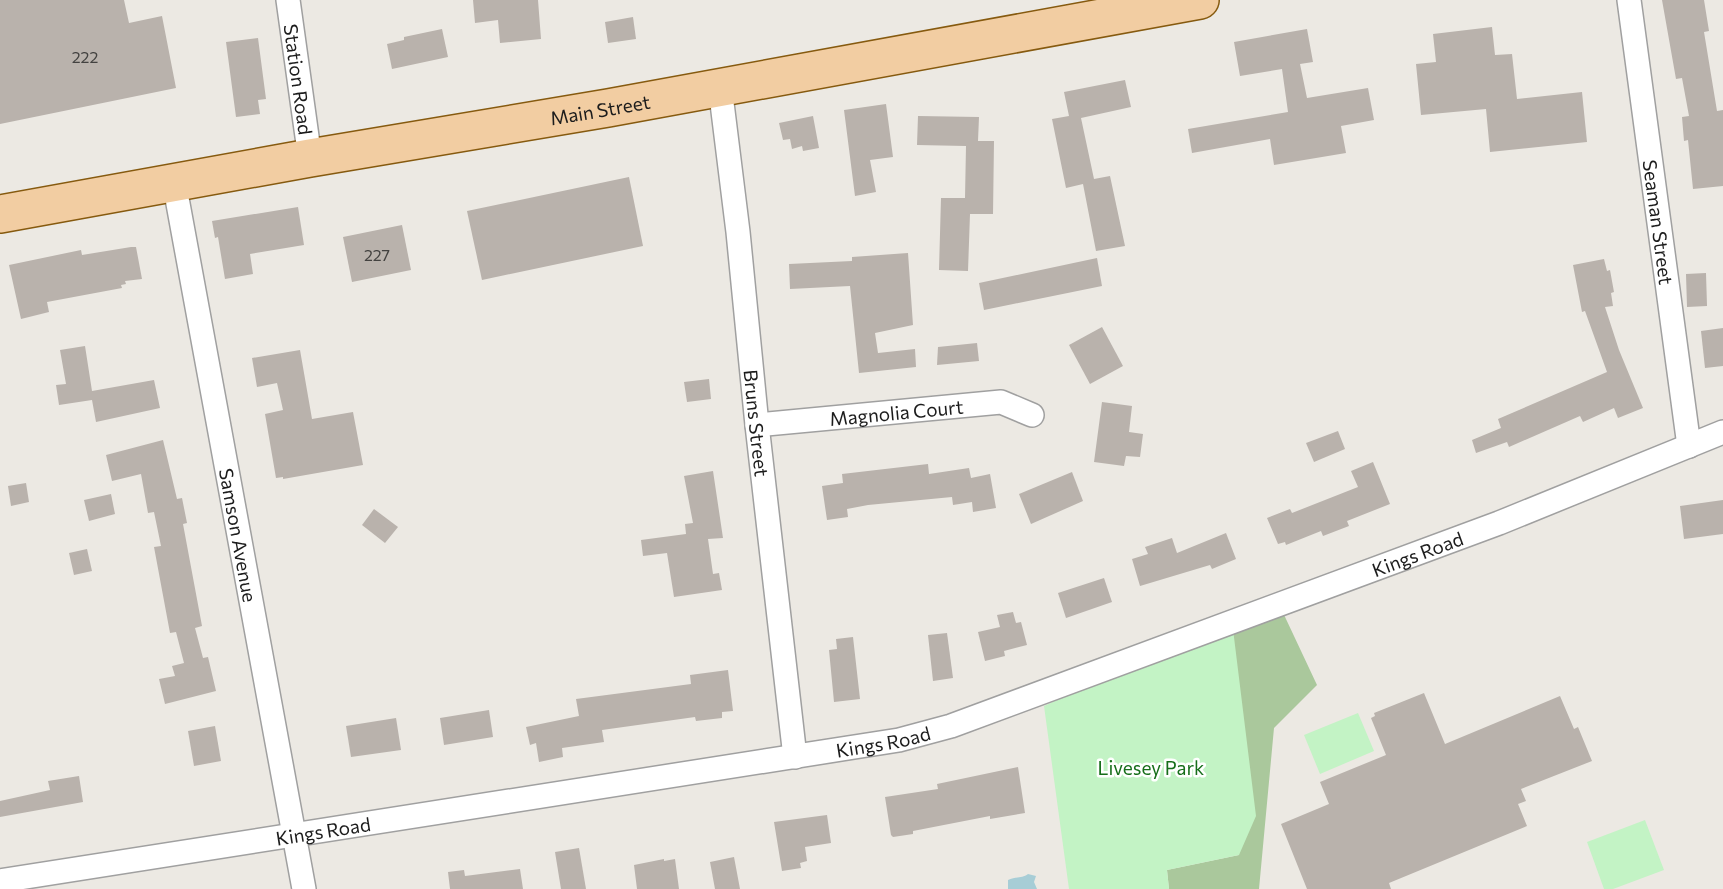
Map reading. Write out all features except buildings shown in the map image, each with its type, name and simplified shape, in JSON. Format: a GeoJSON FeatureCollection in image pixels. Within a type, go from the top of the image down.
{"type":"FeatureCollection","features":[{"type":"Feature","properties":{"kind":"main road","name":"Main Street"},"geometry":{"type":"LineString","coordinates":[[0,214],[1198,0]]}},
{"type":"Feature","properties":{"kind":"street","name":"Station Road"},"geometry":{"type":"LineString","coordinates":[[288,0],[310,158]]}},
{"type":"Feature","properties":{"kind":"street","name":"Seaman Street"},"geometry":{"type":"LineString","coordinates":[[1629,0],[1689,446]]}},
{"type":"Feature","properties":{"kind":"street","name":"Bruns Street"},"geometry":{"type":"LineString","coordinates":[[720,87],[795,757]]}},
{"type":"Feature","properties":{"kind":"street","name":"Samson Avenue"},"geometry":{"type":"LineString","coordinates":[[174,182],[304,889]]}},
{"type":"Feature","properties":{"kind":"street","name":"Magnolia Court"},"geometry":{"type":"LineString","coordinates":[[757,425],[1001,402],[1032,415]]}},
{"type":"Feature","properties":{"kind":"street","name":"Kings Road"},"geometry":{"type":"LineString","coordinates":[[0,881],[899,740],[951,726],[1499,523],[1723,432]]}},
{"type":"Feature","properties":{"kind":"green space"},"geometry":{"type":"Polygon","coordinates":[[[1278,602],[1317,685],[1274,728],[1259,889],[1169,889],[1167,870],[1239,855],[1232,621],[1278,602]]]}},
{"type":"Feature","properties":{"kind":"green space","name":"Livesey Park"},"geometry":{"type":"Polygon","coordinates":[[[1232,621],[1256,816],[1239,855],[1167,870],[1169,889],[1069,889],[1044,706],[1232,621]]]}},
{"type":"Feature","properties":{"kind":"green space"},"geometry":{"type":"Polygon","coordinates":[[[1358,713],[1374,751],[1320,774],[1304,735],[1358,713]]]}},
{"type":"Feature","properties":{"kind":"green space"},"geometry":{"type":"Polygon","coordinates":[[[1645,820],[1664,870],[1613,889],[1604,889],[1587,842],[1645,820]]]}},
{"type":"Feature","properties":{"kind":"water"},"geometry":{"type":"Polygon","coordinates":[[[1028,874],[1036,876],[1034,882],[1037,889],[1008,889],[1008,880],[1028,874]]]}}]}
